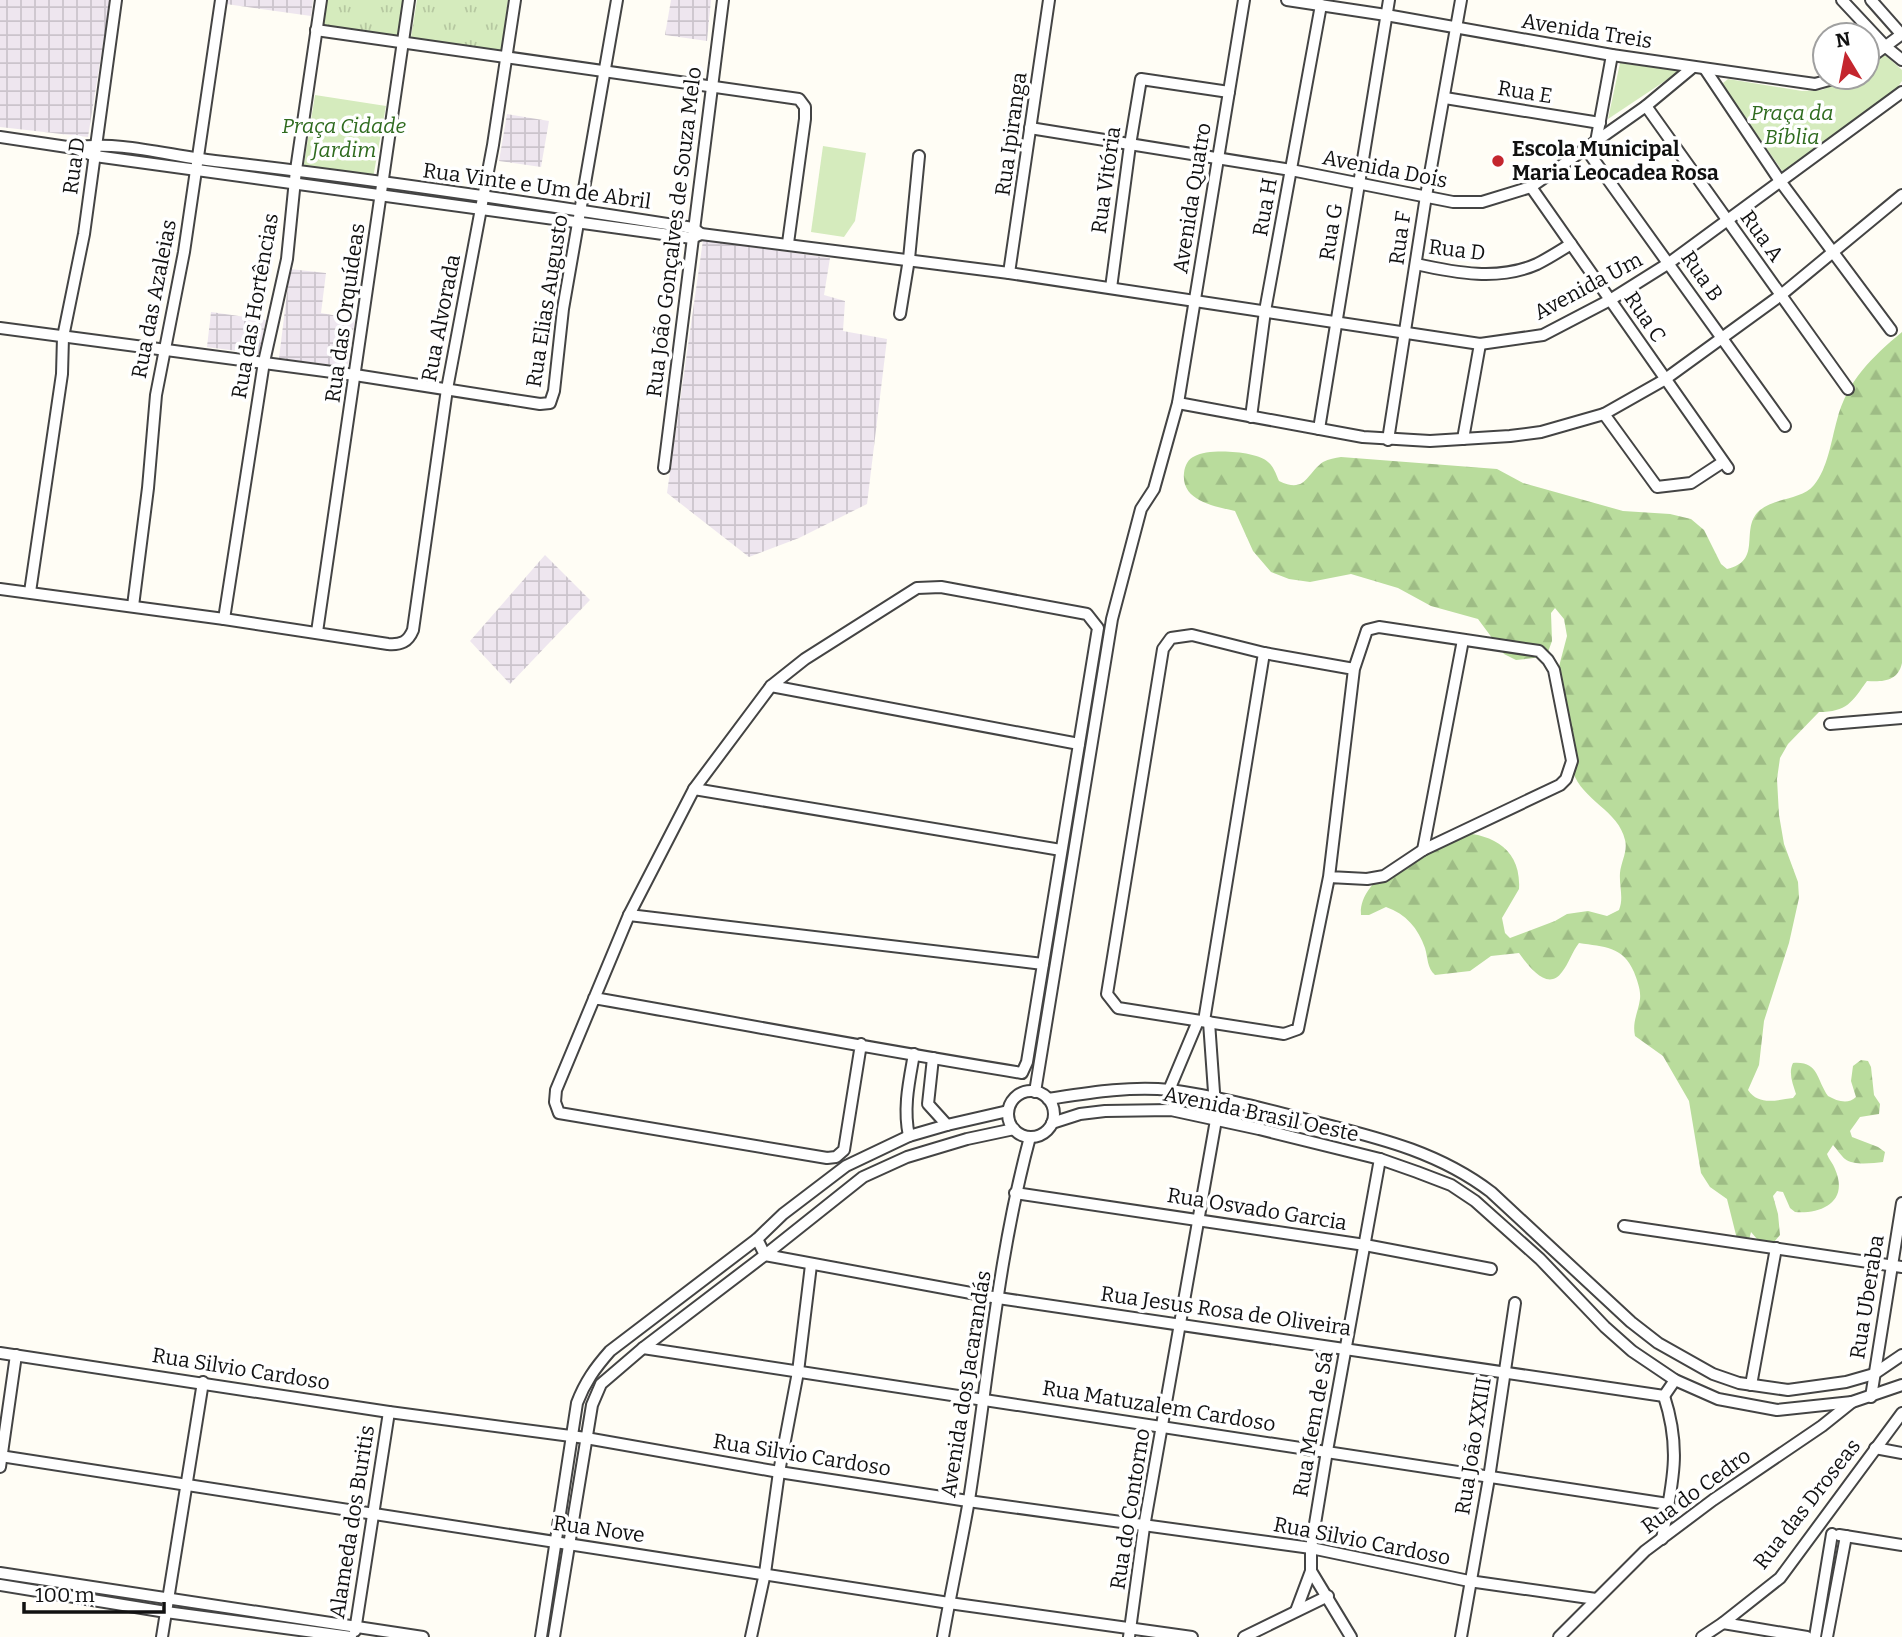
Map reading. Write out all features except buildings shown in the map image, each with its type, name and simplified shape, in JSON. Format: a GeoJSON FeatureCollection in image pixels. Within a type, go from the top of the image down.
{"type":"FeatureCollection","features":[{"type":"Feature","properties":{"kind":"street","name":"Rua D"},"geometry":{"type":"LineString","coordinates":[[30,593],[62,374],[63,337],[84,234],[116,0]]}},
{"type":"Feature","properties":{"kind":"street","name":"Rua das Azaleias"},"geometry":{"type":"LineString","coordinates":[[133,606],[148,488],[156,395],[197,165],[221,0]]}},
{"type":"Feature","properties":{"kind":"street","name":"Rua das Hortências"},"geometry":{"type":"LineString","coordinates":[[224,619],[264,362],[287,259],[296,170],[321,0]]}},
{"type":"Feature","properties":{"kind":"street","name":"Rua das Orquídeas"},"geometry":{"type":"LineString","coordinates":[[317,632],[409,0]]}},
{"type":"Feature","properties":{"kind":"street","name":"Rua Alvorada"},"geometry":{"type":"LineString","coordinates":[[317,632],[388,644],[405,642],[412,630],[447,389],[482,209],[515,0]]}},
{"type":"Feature","properties":{"kind":"street","name":"Rua Elias Augusto"},"geometry":{"type":"LineString","coordinates":[[447,389],[540,404],[551,403],[562,309],[617,0]]}},
{"type":"Feature","properties":{"kind":"street","name":"Rua João Gonçalves de Souza Melo"},"geometry":{"type":"LineString","coordinates":[[664,468],[723,0]]}},
{"type":"Feature","properties":{"kind":"street","name":"Rua Ipiranga"},"geometry":{"type":"LineString","coordinates":[[1009,273],[1049,0]]}},
{"type":"Feature","properties":{"kind":"street","name":"Avenida Quatro"},"geometry":{"type":"LineString","coordinates":[[1035,1091],[1112,619],[1141,509],[1154,489],[1178,403],[1244,0]]}},
{"type":"Feature","properties":{"kind":"street","name":"Avenida Treis"},"geometry":{"type":"LineString","coordinates":[[1287,0],[1612,55],[1811,83]]}},
{"type":"Feature","properties":{"kind":"street","name":"Rua G"},"geometry":{"type":"LineString","coordinates":[[1319,429],[1389,0]]}},
{"type":"Feature","properties":{"kind":"street","name":"Rua F"},"geometry":{"type":"LineString","coordinates":[[1388,440],[1426,196],[1461,0]]}},
{"type":"Feature","properties":{"kind":"street"},"geometry":{"type":"LineString","coordinates":[[1860,0],[1846,4],[1886,47],[1902,60]]}},
{"type":"Feature","properties":{"kind":"street"},"geometry":{"type":"LineString","coordinates":[[1871,0],[1902,34],[1881,50]]}},
{"type":"Feature","properties":{"kind":"street","name":"Rua H"},"geometry":{"type":"LineString","coordinates":[[1251,417],[1265,311],[1321,5]]}},
{"type":"Feature","properties":{"kind":"street"},"geometry":{"type":"LineString","coordinates":[[316,30],[789,96],[802,101],[804,119],[788,243]]}},
{"type":"Feature","properties":{"kind":"street"},"geometry":{"type":"LineString","coordinates":[[1591,145],[1600,124],[1612,55]]}},
{"type":"Feature","properties":{"kind":"street"},"geometry":{"type":"LineString","coordinates":[[1699,68],[1891,330]]}},
{"type":"Feature","properties":{"kind":"street","name":"Avenida Dois"},"geometry":{"type":"LineString","coordinates":[[1030,128],[1217,157],[1453,202],[1473,203],[1531,187],[1699,68]]}},
{"type":"Feature","properties":{"kind":"street","name":"Rua Vitória"},"geometry":{"type":"LineString","coordinates":[[1111,288],[1140,80],[1143,78],[1229,92]]}},
{"type":"Feature","properties":{"kind":"street","name":"Avenida Um"},"geometry":{"type":"LineString","coordinates":[[1196,300],[1480,344],[1543,335],[1610,300],[1669,263],[1902,92]]}},
{"type":"Feature","properties":{"kind":"street","name":"Rua E"},"geometry":{"type":"LineString","coordinates":[[1445,98],[1600,124]]}},
{"type":"Feature","properties":{"kind":"street","name":"Rua A"},"geometry":{"type":"LineString","coordinates":[[1646,106],[1847,389]]}},
{"type":"Feature","properties":{"kind":"street","name":"Rua Vinte e Um de Abril"},"geometry":{"type":"LineString","coordinates":[[0,137],[74,148],[95,156],[296,170],[484,197],[580,216],[695,233],[909,259],[1196,300]]}},
{"type":"Feature","properties":{"kind":"street","name":"Rua Vinte e Um de Abril"},"geometry":{"type":"LineString","coordinates":[[74,148],[97,144],[295,184],[482,209],[580,216]]}},
{"type":"Feature","properties":{"kind":"street","name":"Rua B"},"geometry":{"type":"LineString","coordinates":[[1591,145],[1669,263],[1785,426]]}},
{"type":"Feature","properties":{"kind":"street"},"geometry":{"type":"LineString","coordinates":[[900,314],[909,259],[919,156]]}},
{"type":"Feature","properties":{"kind":"street","name":"Rua C"},"geometry":{"type":"LineString","coordinates":[[1531,187],[1725,465],[1691,483],[1657,487],[1604,414]]}},
{"type":"Feature","properties":{"kind":"street"},"geometry":{"type":"LineString","coordinates":[[1178,403],[1388,440],[1463,439],[1541,432],[1604,414],[1664,380],[1782,295],[1902,195]]}},
{"type":"Feature","properties":{"kind":"street","name":"Rua D"},"geometry":{"type":"LineString","coordinates":[[1416,264],[1447,271],[1492,274],[1535,265],[1571,244]]}},
{"type":"Feature","properties":{"kind":"street"},"geometry":{"type":"LineString","coordinates":[[0,328],[355,374],[447,389]]}},
{"type":"Feature","properties":{"kind":"street"},"geometry":{"type":"LineString","coordinates":[[1463,439],[1480,344]]}},
{"type":"Feature","properties":{"kind":"street"},"geometry":{"type":"LineString","coordinates":[[594,998],[861,1044],[1022,1073],[1027,1062],[1098,628],[1087,614],[941,587],[917,588],[805,659],[771,685],[694,789],[629,915],[594,998],[556,1090],[555,1102],[559,1113],[827,1158],[836,1157],[844,1150],[861,1044]]}},
{"type":"Feature","properties":{"kind":"street"},"geometry":{"type":"LineString","coordinates":[[0,589],[317,632]]}},
{"type":"Feature","properties":{"kind":"street"},"geometry":{"type":"LineString","coordinates":[[1329,877],[1367,879],[1384,876],[1423,850],[1560,785],[1566,779],[1572,761],[1554,670],[1539,651],[1379,627],[1367,630],[1354,668],[1329,877],[1298,1029],[1284,1034],[1118,1008],[1107,994],[1163,649],[1171,638],[1192,635],[1264,653],[1354,668]]}},
{"type":"Feature","properties":{"kind":"street"},"geometry":{"type":"LineString","coordinates":[[1423,850],[1463,640]]}},
{"type":"Feature","properties":{"kind":"street"},"geometry":{"type":"LineString","coordinates":[[1169,1090],[1204,1021],[1264,653]]}},
{"type":"Feature","properties":{"kind":"street"},"geometry":{"type":"LineString","coordinates":[[771,685],[1079,744]]}},
{"type":"Feature","properties":{"kind":"street"},"geometry":{"type":"LineString","coordinates":[[1830,724],[1902,718]]}},
{"type":"Feature","properties":{"kind":"street"},"geometry":{"type":"LineString","coordinates":[[694,789],[1061,850]]}},
{"type":"Feature","properties":{"kind":"street"},"geometry":{"type":"LineString","coordinates":[[629,915],[1043,964]]}},
{"type":"Feature","properties":{"kind":"street","name":"Rua do Contorno"},"geometry":{"type":"LineString","coordinates":[[1130,1633],[1144,1527],[1164,1426],[1179,1324],[1216,1120],[1216,1098],[1204,1021]]}},
{"type":"Feature","properties":{"kind":"street"},"geometry":{"type":"LineString","coordinates":[[907,1157],[905,1104],[914,1054]]}},
{"type":"Feature","properties":{"kind":"street"},"geometry":{"type":"LineString","coordinates":[[933,1058],[928,1104],[947,1125]]}},
{"type":"Feature","properties":{"kind":"street","name":"Avenida Brasil Oeste"},"geometry":{"type":"LineString","coordinates":[[1048,1099],[1102,1090],[1169,1090],[1216,1098],[1384,1139],[1431,1156],[1468,1175],[1491,1192],[1630,1322],[1655,1341],[1713,1374],[1751,1385],[1788,1390],[1846,1382],[1874,1374],[1902,1355]]}},
{"type":"Feature","properties":{"kind":"street"},"geometry":{"type":"LineString","coordinates":[[1035,1091],[1048,1099],[1054,1110],[1052,1123],[1043,1133],[1030,1137],[1010,1124],[1008,1111],[1014,1098],[1020,1094],[1035,1091]]}},
{"type":"Feature","properties":{"kind":"street","name":"Avenida Brasil Oeste"},"geometry":{"type":"LineString","coordinates":[[1052,1123],[1080,1114],[1131,1109],[1171,1110],[1380,1159],[1464,1192],[1540,1259],[1605,1327],[1642,1358],[1675,1380],[1718,1399],[1777,1410],[1852,1402]]}},
{"type":"Feature","properties":{"kind":"street"},"geometry":{"type":"LineString","coordinates":[[541,1637],[577,1403],[584,1383],[610,1351],[757,1239],[783,1214],[846,1166],[905,1138],[1008,1111]]}},
{"type":"Feature","properties":{"kind":"street"},"geometry":{"type":"LineString","coordinates":[[554,1637],[586,1438],[597,1391],[609,1377],[863,1177],[907,1157],[967,1139],[1014,1129]]}},
{"type":"Feature","properties":{"kind":"street","name":"Avenida dos Jacarandás"},"geometry":{"type":"LineString","coordinates":[[943,1637],[968,1501],[1015,1193],[1030,1137]]}},
{"type":"Feature","properties":{"kind":"street","name":"Rua Mem de Sá"},"geometry":{"type":"LineString","coordinates":[[1296,1611],[1311,1571],[1311,1548],[1327,1451],[1380,1159]]}},
{"type":"Feature","properties":{"kind":"street","name":"Rua Osvado Garcia"},"geometry":{"type":"LineString","coordinates":[[1015,1193],[1365,1245],[1492,1269]]}},
{"type":"Feature","properties":{"kind":"street","name":"Rua Uberaba"},"geometry":{"type":"LineString","coordinates":[[1871,1397],[1897,1266],[1902,1203]]}},
{"type":"Feature","properties":{"kind":"street"},"geometry":{"type":"LineString","coordinates":[[1624,1226],[1897,1266]]}},
{"type":"Feature","properties":{"kind":"street"},"geometry":{"type":"LineString","coordinates":[[757,1239],[765,1255]]}},
{"type":"Feature","properties":{"kind":"street"},"geometry":{"type":"LineString","coordinates":[[1751,1385],[1776,1248]]}},
{"type":"Feature","properties":{"kind":"street","name":"Rua Jesus Rosa de Oliveira"},"geometry":{"type":"LineString","coordinates":[[765,1255],[998,1298],[1664,1396]]}},
{"type":"Feature","properties":{"kind":"street"},"geometry":{"type":"LineString","coordinates":[[751,1637],[765,1573],[779,1472],[798,1372],[811,1265]]}},
{"type":"Feature","properties":{"kind":"street","name":"Rua João XXIII"},"geometry":{"type":"LineString","coordinates":[[1461,1637],[1489,1478],[1515,1303]]}},
{"type":"Feature","properties":{"kind":"street"},"geometry":{"type":"LineString","coordinates":[[1642,1358],[1655,1341]]}},
{"type":"Feature","properties":{"kind":"street","name":"Rua Matuzalem Cardoso"},"geometry":{"type":"LineString","coordinates":[[643,1348],[1668,1504]]}},
{"type":"Feature","properties":{"kind":"street","name":"Rua Silvio Cardoso"},"geometry":{"type":"LineString","coordinates":[[0,1353],[389,1412],[586,1438],[779,1472],[968,1501],[1311,1548],[1469,1581],[1596,1599]]}},
{"type":"Feature","properties":{"kind":"street"},"geometry":{"type":"LineString","coordinates":[[1,1460],[16,1355]]}},
{"type":"Feature","properties":{"kind":"street"},"geometry":{"type":"LineString","coordinates":[[1662,1539],[1676,1463],[1672,1421],[1664,1396],[1675,1380]]}},
{"type":"Feature","properties":{"kind":"street"},"geometry":{"type":"LineString","coordinates":[[162,1637],[203,1382]]}},
{"type":"Feature","properties":{"kind":"street","name":"Rua do Cedro"},"geometry":{"type":"LineString","coordinates":[[1559,1637],[1645,1551],[1713,1500],[1822,1426],[1852,1402],[1902,1385]]}},
{"type":"Feature","properties":{"kind":"street","name":"Alameda dos Buritis"},"geometry":{"type":"LineString","coordinates":[[354,1633],[389,1412]]}},
{"type":"Feature","properties":{"kind":"street","name":"Rua das Droseas"},"geometry":{"type":"LineString","coordinates":[[1702,1637],[1780,1578],[1902,1413]]}},
{"type":"Feature","properties":{"kind":"street"},"geometry":{"type":"LineString","coordinates":[[1875,1448],[1902,1453]]}},
{"type":"Feature","properties":{"kind":"street","name":"Rua Nove"},"geometry":{"type":"LineString","coordinates":[[1,1460],[373,1512],[1130,1633],[1192,1637]]}},
{"type":"Feature","properties":{"kind":"street"},"geometry":{"type":"LineString","coordinates":[[1816,1531],[1902,1545]]}},
{"type":"Feature","properties":{"kind":"street"},"geometry":{"type":"LineString","coordinates":[[1815,1637],[1832,1534]]}},
{"type":"Feature","properties":{"kind":"street"},"geometry":{"type":"LineString","coordinates":[[1827,1637],[1846,1536]]}},
{"type":"Feature","properties":{"kind":"street"},"geometry":{"type":"LineString","coordinates":[[1311,1571],[1351,1637]]}},
{"type":"Feature","properties":{"kind":"street"},"geometry":{"type":"LineString","coordinates":[[0,1573],[169,1598],[354,1633]]}},
{"type":"Feature","properties":{"kind":"street"},"geometry":{"type":"LineString","coordinates":[[0,1585],[166,1612],[354,1633],[423,1637]]}},
{"type":"Feature","properties":{"kind":"street"},"geometry":{"type":"LineString","coordinates":[[1244,1637],[1328,1596]]}},
{"type":"Feature","properties":{"kind":"street"},"geometry":{"type":"LineString","coordinates":[[1723,1623],[1807,1637]]}},
{"type":"Feature","properties":{"kind":"shaded area"},"geometry":{"type":"Polygon","coordinates":[[[0,0],[110,0],[88,137],[0,127],[0,0]]]}},
{"type":"Feature","properties":{"kind":"shaded area"},"geometry":{"type":"Polygon","coordinates":[[[227,0],[313,0],[311,16],[226,4],[227,0]]]}},
{"type":"Feature","properties":{"kind":"shaded area"},"geometry":{"type":"Polygon","coordinates":[[[671,0],[711,0],[707,41],[665,35],[671,0]]]}},
{"type":"Feature","properties":{"kind":"shaded area"},"geometry":{"type":"Polygon","coordinates":[[[507,114],[549,121],[541,167],[499,161],[507,114]]]}},
{"type":"Feature","properties":{"kind":"shaded area"},"geometry":{"type":"Polygon","coordinates":[[[703,240],[830,258],[824,295],[845,301],[843,331],[887,339],[867,504],[799,538],[749,557],[667,493],[703,240]]]}},
{"type":"Feature","properties":{"kind":"shaded area"},"geometry":{"type":"Polygon","coordinates":[[[290,269],[326,273],[321,313],[355,319],[348,367],[279,358],[290,269]]]}},
{"type":"Feature","properties":{"kind":"shaded area"},"geometry":{"type":"Polygon","coordinates":[[[211,312],[266,320],[259,354],[207,347],[211,312]]]}},
{"type":"Feature","properties":{"kind":"shaded area"},"geometry":{"type":"Polygon","coordinates":[[[545,555],[590,600],[510,684],[470,641],[545,555]]]}},
{"type":"Feature","properties":{"kind":"green space"},"geometry":{"type":"Polygon","coordinates":[[[326,0],[405,0],[400,37],[321,25],[326,0]]]}},
{"type":"Feature","properties":{"kind":"green space"},"geometry":{"type":"Polygon","coordinates":[[[417,0],[508,0],[501,51],[411,37],[417,0]]]}},
{"type":"Feature","properties":{"kind":"green space","name":"Praça da Bíblia"},"geometry":{"type":"Polygon","coordinates":[[[1884,54],[1902,70],[1902,81],[1891,96],[1783,172],[1723,83],[1728,79],[1802,91],[1881,91],[1881,56],[1884,54]]]}},
{"type":"Feature","properties":{"kind":"green space"},"geometry":{"type":"Polygon","coordinates":[[[1620,63],[1680,71],[1608,119],[1620,63]]]}},
{"type":"Feature","properties":{"kind":"green space","name":"Praça Cidade Jardim"},"geometry":{"type":"Polygon","coordinates":[[[315,95],[386,106],[373,178],[303,170],[315,95]]]}},
{"type":"Feature","properties":{"kind":"green space"},"geometry":{"type":"Polygon","coordinates":[[[823,146],[866,153],[855,221],[844,237],[811,232],[823,146]]]}},
{"type":"Feature","properties":{"kind":"green space"},"geometry":{"type":"Polygon","coordinates":[[[1902,332],[1902,663],[1894,677],[1867,681],[1853,700],[1843,708],[1819,712],[1788,744],[1780,758],[1777,779],[1779,815],[1784,844],[1798,882],[1799,898],[1789,943],[1764,1021],[1759,1065],[1748,1090],[1763,1100],[1793,1098],[1796,1094],[1791,1071],[1793,1063],[1801,1063],[1816,1072],[1828,1096],[1846,1102],[1856,1097],[1851,1081],[1853,1066],[1861,1060],[1868,1061],[1874,1095],[1880,1104],[1879,1114],[1860,1117],[1850,1131],[1852,1137],[1885,1152],[1883,1162],[1858,1163],[1845,1159],[1833,1145],[1827,1154],[1835,1169],[1839,1190],[1831,1203],[1815,1211],[1795,1212],[1790,1208],[1783,1192],[1777,1191],[1773,1196],[1780,1235],[1774,1242],[1763,1246],[1751,1232],[1748,1244],[1737,1239],[1727,1199],[1710,1187],[1701,1173],[1689,1101],[1663,1056],[1635,1036],[1634,1026],[1640,992],[1630,963],[1624,957],[1612,949],[1579,943],[1556,978],[1544,978],[1538,974],[1519,953],[1491,956],[1470,971],[1435,975],[1429,966],[1419,934],[1405,918],[1386,907],[1369,915],[1361,915],[1368,890],[1377,880],[1443,833],[1485,837],[1496,842],[1514,860],[1519,889],[1502,918],[1505,933],[1510,938],[1567,914],[1588,911],[1607,916],[1619,910],[1620,873],[1625,840],[1616,821],[1584,790],[1573,772],[1556,678],[1567,636],[1564,619],[1555,608],[1551,613],[1552,641],[1543,657],[1516,660],[1504,654],[1478,619],[1431,606],[1398,588],[1351,574],[1310,582],[1289,579],[1271,572],[1253,551],[1235,511],[1200,501],[1193,496],[1184,482],[1184,470],[1195,456],[1221,451],[1262,458],[1272,466],[1279,481],[1295,485],[1305,481],[1323,462],[1341,457],[1497,469],[1523,483],[1623,511],[1670,514],[1691,519],[1704,530],[1721,564],[1727,569],[1738,565],[1748,553],[1750,529],[1757,513],[1770,504],[1802,494],[1814,485],[1826,462],[1847,393],[1871,361],[1902,332]]]}},
{"type":"Feature","properties":{"kind":"place","name":"Escola Municipal Maria Leocadea Rosa"},"geometry":{"type":"Point","coordinates":[1498,161]}}]}
